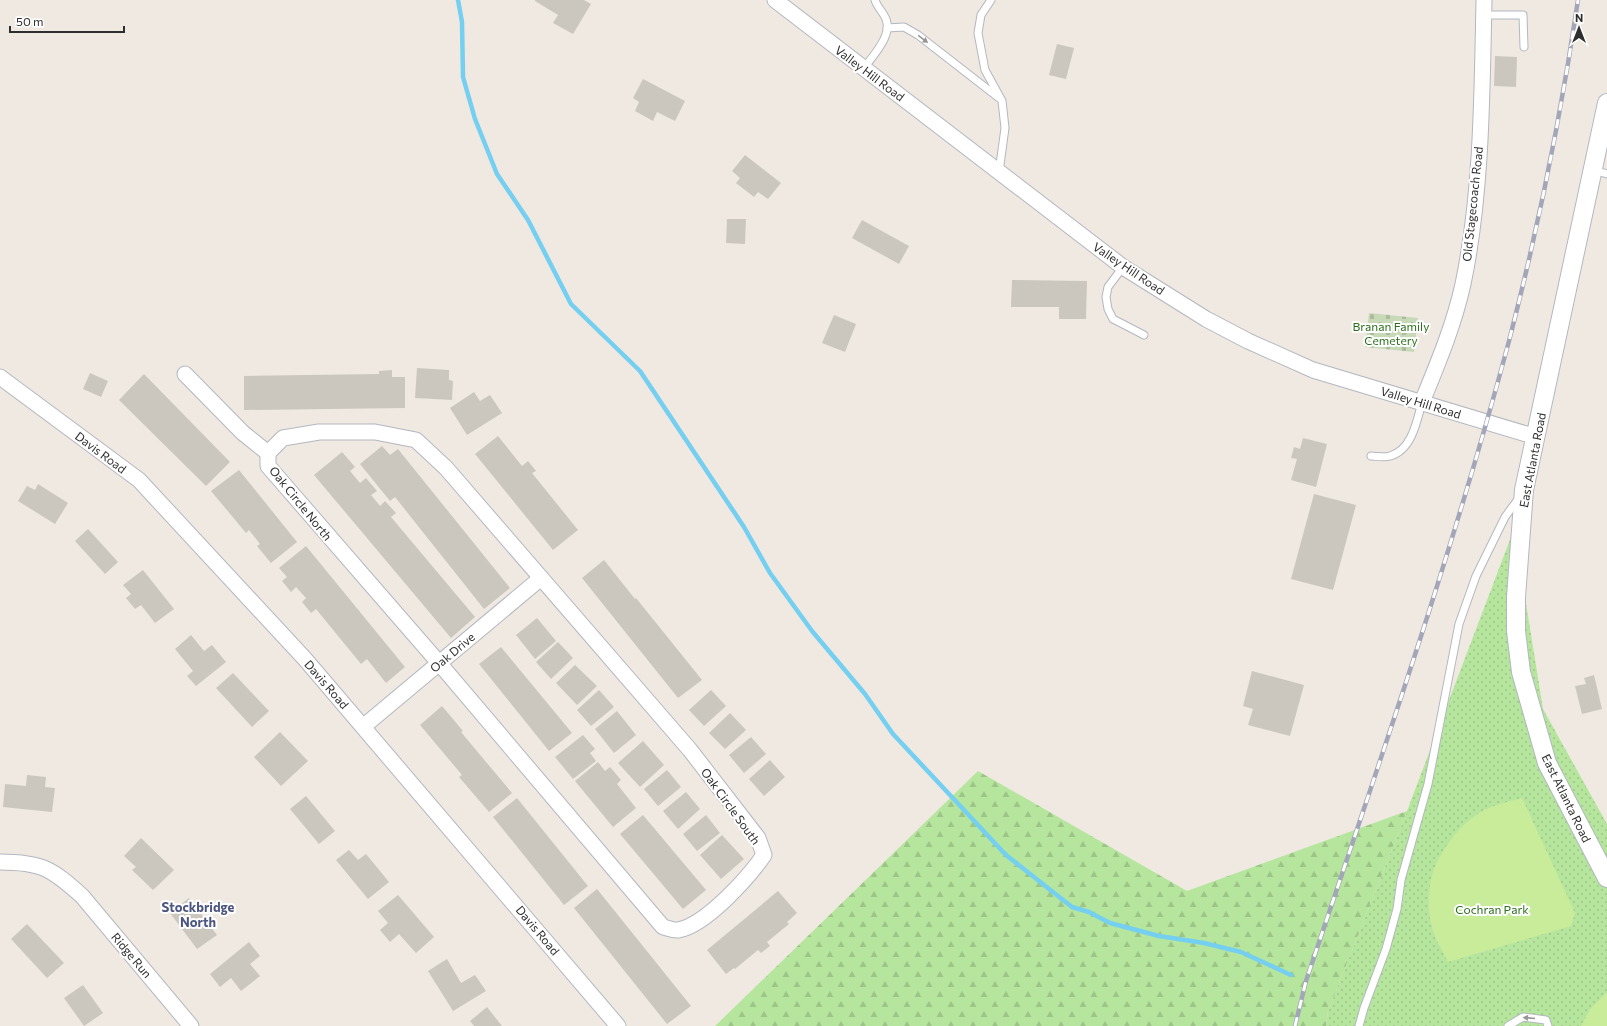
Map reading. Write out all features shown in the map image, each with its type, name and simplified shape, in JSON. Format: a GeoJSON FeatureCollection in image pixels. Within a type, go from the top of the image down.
{"type":"FeatureCollection","features":[{"type":"Feature","properties":{"kind":"street","name":"Valley Hill Road"},"geometry":{"type":"LineString","coordinates":[[775,0],[1123,267],[1206,319],[1255,345],[1313,370],[1536,437]]}},
{"type":"Feature","properties":{"kind":"street","name":"Old Stagecoach Road"},"geometry":{"type":"LineString","coordinates":[[1422,402],[1451,328],[1463,284],[1475,195],[1484,0]]}},
{"type":"Feature","properties":{"kind":"street","name":"East Atlanta Road"},"geometry":{"type":"LineString","coordinates":[[1607,103],[1600,172],[1524,490],[1516,597],[1516,631],[1520,672],[1547,763],[1607,878]]}},
{"type":"Feature","properties":{"kind":"street"},"geometry":{"type":"LineString","coordinates":[[185,374],[243,433],[268,453]]}},
{"type":"Feature","properties":{"kind":"street","name":"Davis Road"},"geometry":{"type":"LineString","coordinates":[[0,378],[139,480],[305,659],[364,726],[618,1026]]}},
{"type":"Feature","properties":{"kind":"street","name":"Oak Circle North"},"geometry":{"type":"LineString","coordinates":[[439,663],[268,466],[268,453],[284,438],[319,432],[375,432],[416,440],[446,468],[541,578]]}},
{"type":"Feature","properties":{"kind":"street","name":"Oak Drive"},"geometry":{"type":"LineString","coordinates":[[364,726],[541,578]]}},
{"type":"Feature","properties":{"kind":"street","name":"Oak Circle South"},"geometry":{"type":"LineString","coordinates":[[439,663],[663,927],[678,930],[700,921],[753,872],[764,855],[758,838],[690,750],[541,578]]}},
{"type":"Feature","properties":{"kind":"street","name":"Ridge Run"},"geometry":{"type":"LineString","coordinates":[[0,862],[21,862],[47,868],[72,886],[191,1026]]}},
{"type":"Feature","properties":{"kind":"lane"},"geometry":{"type":"LineString","coordinates":[[864,68],[884,38],[887,28],[887,22],[875,0]]}},
{"type":"Feature","properties":{"kind":"lane"},"geometry":{"type":"LineString","coordinates":[[991,0],[981,15],[978,33],[985,70],[1002,101],[1005,128],[999,172]]}},
{"type":"Feature","properties":{"kind":"lane"},"geometry":{"type":"LineString","coordinates":[[1484,15],[1523,15],[1524,47]]}},
{"type":"Feature","properties":{"kind":"lane"},"geometry":{"type":"LineString","coordinates":[[887,28],[904,27],[918,35],[1002,101]]}},
{"type":"Feature","properties":{"kind":"lane"},"geometry":{"type":"LineString","coordinates":[[1123,267],[1108,287],[1106,297],[1108,309],[1113,319],[1144,335]]}},
{"type":"Feature","properties":{"kind":"lane"},"geometry":{"type":"LineString","coordinates":[[1371,456],[1390,456],[1405,447],[1412,434],[1422,402]]}},
{"type":"Feature","properties":{"kind":"lane"},"geometry":{"type":"LineString","coordinates":[[1359,1026],[1364,1008],[1386,949],[1397,909],[1401,880],[1428,784],[1459,624],[1476,576],[1505,517],[1524,490]]}},
{"type":"Feature","properties":{"kind":"lane"},"geometry":{"type":"LineString","coordinates":[[1508,1026],[1523,1017],[1546,1020],[1548,1026]]}},
{"type":"Feature","properties":{"kind":"green space","name":"Branan Family Cemetery"},"geometry":{"type":"Polygon","coordinates":[[[1369,313],[1418,318],[1414,352],[1365,347],[1369,313]]]}},
{"type":"Feature","properties":{"kind":"green space","name":"Cochran Park"},"geometry":{"type":"Polygon","coordinates":[[[1514,529],[1543,709],[1607,824],[1607,1026],[1326,1026],[1328,1011],[1407,811],[1514,529]]]}},
{"type":"Feature","properties":{"kind":"green space"},"geometry":{"type":"Polygon","coordinates":[[[978,771],[1187,891],[1407,811],[1328,1011],[1326,1026],[715,1026],[978,771]]]}},
{"type":"Feature","properties":{"kind":"green space"},"geometry":{"type":"Polygon","coordinates":[[[1522,798],[1575,913],[1571,926],[1448,962],[1434,933],[1429,912],[1430,885],[1434,870],[1445,848],[1461,828],[1471,819],[1493,806],[1522,798]]]}},
{"type":"Feature","properties":{"kind":"green space"},"geometry":{"type":"Polygon","coordinates":[[[1607,992],[1607,1026],[1581,1026],[1591,1008],[1607,992]]]}},
{"type":"Feature","properties":{"kind":"building"},"geometry":{"type":"Polygon","coordinates":[[[535,0],[584,0],[591,4],[573,34],[553,23],[558,15],[535,0]]]}},
{"type":"Feature","properties":{"kind":"building"},"geometry":{"type":"Polygon","coordinates":[[[1057,44],[1074,48],[1066,79],[1049,75],[1057,44]]]}},
{"type":"Feature","properties":{"kind":"building"},"geometry":{"type":"Polygon","coordinates":[[[1495,56],[1517,57],[1516,87],[1494,86],[1495,56]]]}},
{"type":"Feature","properties":{"kind":"building"},"geometry":{"type":"Polygon","coordinates":[[[643,79],[685,101],[675,121],[657,112],[653,121],[635,111],[639,102],[633,98],[643,79]]]}},
{"type":"Feature","properties":{"kind":"building"},"geometry":{"type":"Polygon","coordinates":[[[745,155],[781,183],[768,199],[758,192],[754,197],[736,183],[740,178],[732,171],[745,155]]]}},
{"type":"Feature","properties":{"kind":"building"},"geometry":{"type":"Polygon","coordinates":[[[727,219],[746,219],[745,244],[726,243],[727,219]]]}},
{"type":"Feature","properties":{"kind":"building"},"geometry":{"type":"Polygon","coordinates":[[[862,220],[909,246],[899,264],[852,238],[862,220]]]}},
{"type":"Feature","properties":{"kind":"building"},"geometry":{"type":"Polygon","coordinates":[[[1012,280],[1087,281],[1086,319],[1059,319],[1059,307],[1011,307],[1012,280]]]}},
{"type":"Feature","properties":{"kind":"building"},"geometry":{"type":"Polygon","coordinates":[[[834,315],[856,324],[845,352],[822,343],[834,315]]]}},
{"type":"Feature","properties":{"kind":"building"},"geometry":{"type":"Polygon","coordinates":[[[417,368],[449,370],[449,380],[453,381],[452,400],[415,398],[417,368]]]}},
{"type":"Feature","properties":{"kind":"building"},"geometry":{"type":"Polygon","coordinates":[[[392,370],[392,377],[405,377],[405,408],[244,410],[244,376],[379,374],[379,371],[392,370]]]}},
{"type":"Feature","properties":{"kind":"building"},"geometry":{"type":"Polygon","coordinates":[[[90,373],[108,381],[101,397],[83,389],[90,373]]]}},
{"type":"Feature","properties":{"kind":"building"},"geometry":{"type":"Polygon","coordinates":[[[144,374],[230,462],[206,486],[119,400],[144,374]]]}},
{"type":"Feature","properties":{"kind":"building"},"geometry":{"type":"Polygon","coordinates":[[[474,392],[480,401],[490,395],[502,413],[467,435],[450,408],[474,392]]]}},
{"type":"Feature","properties":{"kind":"building"},"geometry":{"type":"Polygon","coordinates":[[[498,436],[522,466],[528,461],[536,471],[532,473],[578,530],[553,550],[475,454],[498,436]]]}},
{"type":"Feature","properties":{"kind":"building"},"geometry":{"type":"Polygon","coordinates":[[[1303,438],[1327,444],[1316,487],[1291,480],[1297,459],[1291,458],[1294,447],[1300,449],[1303,438]]]}},
{"type":"Feature","properties":{"kind":"building"},"geometry":{"type":"Polygon","coordinates":[[[382,446],[390,455],[398,449],[510,588],[484,609],[395,497],[390,501],[360,464],[382,446]]]}},
{"type":"Feature","properties":{"kind":"building"},"geometry":{"type":"Polygon","coordinates":[[[342,452],[355,467],[350,471],[360,483],[366,478],[377,491],[371,495],[380,506],[385,501],[396,513],[391,517],[475,617],[451,638],[314,475],[342,452]]]}},
{"type":"Feature","properties":{"kind":"building"},"geometry":{"type":"Polygon","coordinates":[[[239,470],[297,542],[271,563],[257,546],[260,544],[249,530],[246,533],[211,491],[239,470]]]}},
{"type":"Feature","properties":{"kind":"building"},"geometry":{"type":"Polygon","coordinates":[[[38,484],[68,503],[55,524],[18,501],[27,486],[35,490],[38,484]]]}},
{"type":"Feature","properties":{"kind":"building"},"geometry":{"type":"Polygon","coordinates":[[[1314,494],[1356,505],[1333,590],[1291,579],[1314,494]]]}},
{"type":"Feature","properties":{"kind":"building"},"geometry":{"type":"Polygon","coordinates":[[[88,529],[118,562],[105,574],[75,541],[88,529]]]}},
{"type":"Feature","properties":{"kind":"building"},"geometry":{"type":"Polygon","coordinates":[[[306,546],[405,667],[386,683],[367,659],[361,664],[316,609],[311,613],[302,602],[306,598],[296,587],[291,592],[282,581],[287,577],[279,568],[306,546]]]}},
{"type":"Feature","properties":{"kind":"building"},"geometry":{"type":"Polygon","coordinates":[[[604,560],[702,680],[678,698],[582,578],[604,560]]]}},
{"type":"Feature","properties":{"kind":"building"},"geometry":{"type":"Polygon","coordinates":[[[143,570],[174,609],[155,623],[141,605],[135,609],[126,598],[131,594],[123,585],[143,570]]]}},
{"type":"Feature","properties":{"kind":"building"},"geometry":{"type":"Polygon","coordinates":[[[537,618],[556,641],[535,659],[516,635],[537,618]]]}},
{"type":"Feature","properties":{"kind":"building"},"geometry":{"type":"Polygon","coordinates":[[[191,635],[204,651],[212,645],[226,662],[196,686],[187,676],[193,671],[175,649],[191,635]]]}},
{"type":"Feature","properties":{"kind":"building"},"geometry":{"type":"Polygon","coordinates":[[[558,642],[573,658],[551,679],[536,662],[558,642]]]}},
{"type":"Feature","properties":{"kind":"building"},"geometry":{"type":"Polygon","coordinates":[[[501,647],[572,733],[549,751],[479,664],[501,647]]]}},
{"type":"Feature","properties":{"kind":"building"},"geometry":{"type":"Polygon","coordinates":[[[575,665],[597,686],[577,705],[556,683],[575,665]]]}},
{"type":"Feature","properties":{"kind":"building"},"geometry":{"type":"Polygon","coordinates":[[[1252,671],[1304,685],[1290,736],[1248,725],[1253,709],[1243,706],[1252,671]]]}},
{"type":"Feature","properties":{"kind":"building"},"geometry":{"type":"Polygon","coordinates":[[[233,673],[269,711],[252,727],[216,688],[233,673]]]}},
{"type":"Feature","properties":{"kind":"building"},"geometry":{"type":"Polygon","coordinates":[[[1594,675],[1602,709],[1582,714],[1575,686],[1586,684],[1584,678],[1594,675]]]}},
{"type":"Feature","properties":{"kind":"building"},"geometry":{"type":"Polygon","coordinates":[[[599,690],[614,707],[591,726],[577,710],[599,690]]]}},
{"type":"Feature","properties":{"kind":"building"},"geometry":{"type":"Polygon","coordinates":[[[711,690],[726,706],[704,726],[689,710],[711,690]]]}},
{"type":"Feature","properties":{"kind":"building"},"geometry":{"type":"Polygon","coordinates":[[[442,706],[463,731],[461,732],[512,793],[489,812],[459,777],[462,775],[420,725],[442,706]]]}},
{"type":"Feature","properties":{"kind":"building"},"geometry":{"type":"Polygon","coordinates":[[[617,711],[636,735],[614,753],[595,729],[617,711]]]}},
{"type":"Feature","properties":{"kind":"building"},"geometry":{"type":"Polygon","coordinates":[[[730,713],[746,730],[725,749],[709,733],[730,713]]]}},
{"type":"Feature","properties":{"kind":"building"},"geometry":{"type":"Polygon","coordinates":[[[280,732],[308,761],[281,786],[254,757],[280,732]]]}},
{"type":"Feature","properties":{"kind":"building"},"geometry":{"type":"Polygon","coordinates":[[[583,735],[595,749],[590,753],[596,761],[573,779],[555,757],[583,735]]]}},
{"type":"Feature","properties":{"kind":"building"},"geometry":{"type":"Polygon","coordinates":[[[751,737],[766,754],[744,773],[729,755],[751,737]]]}},
{"type":"Feature","properties":{"kind":"building"},"geometry":{"type":"Polygon","coordinates":[[[643,741],[664,765],[640,787],[618,763],[643,741]]]}},
{"type":"Feature","properties":{"kind":"building"},"geometry":{"type":"Polygon","coordinates":[[[770,760],[785,777],[764,796],[749,779],[770,760]]]}},
{"type":"Feature","properties":{"kind":"building"},"geometry":{"type":"Polygon","coordinates":[[[598,762],[605,771],[610,767],[621,780],[617,784],[636,808],[613,827],[575,781],[598,762]]]}},
{"type":"Feature","properties":{"kind":"building"},"geometry":{"type":"Polygon","coordinates":[[[667,770],[681,787],[658,806],[644,789],[667,770]]]}},
{"type":"Feature","properties":{"kind":"building"},"geometry":{"type":"Polygon","coordinates":[[[27,775],[46,777],[45,787],[55,788],[52,812],[3,807],[5,784],[26,786],[27,775]]]}},
{"type":"Feature","properties":{"kind":"building"},"geometry":{"type":"Polygon","coordinates":[[[686,792],[700,809],[678,829],[663,811],[686,792]]]}},
{"type":"Feature","properties":{"kind":"building"},"geometry":{"type":"Polygon","coordinates":[[[306,796],[335,831],[319,844],[290,809],[306,796]]]}},
{"type":"Feature","properties":{"kind":"building"},"geometry":{"type":"Polygon","coordinates":[[[517,798],[588,886],[564,905],[493,817],[517,798]]]}},
{"type":"Feature","properties":{"kind":"building"},"geometry":{"type":"Polygon","coordinates":[[[643,815],[706,890],[683,909],[620,834],[643,815]]]}},
{"type":"Feature","properties":{"kind":"building"},"geometry":{"type":"Polygon","coordinates":[[[706,815],[720,833],[697,851],[683,834],[706,815]]]}},
{"type":"Feature","properties":{"kind":"building"},"geometry":{"type":"Polygon","coordinates":[[[722,835],[744,859],[721,879],[700,855],[722,835]]]}},
{"type":"Feature","properties":{"kind":"building"},"geometry":{"type":"Polygon","coordinates":[[[141,838],[174,870],[153,890],[132,870],[136,867],[124,856],[141,838]]]}},
{"type":"Feature","properties":{"kind":"building"},"geometry":{"type":"Polygon","coordinates":[[[349,850],[358,860],[366,854],[389,882],[368,899],[336,860],[349,850]]]}},
{"type":"Feature","properties":{"kind":"building"},"geometry":{"type":"Polygon","coordinates":[[[597,889],[691,1006],[667,1024],[574,908],[597,889]]]}},
{"type":"Feature","properties":{"kind":"building"},"geometry":{"type":"Polygon","coordinates":[[[778,891],[797,913],[787,922],[789,924],[767,942],[770,946],[761,953],[758,950],[735,969],[734,968],[726,974],[707,950],[778,891]]]}},
{"type":"Feature","properties":{"kind":"building"},"geometry":{"type":"Polygon","coordinates":[[[398,895],[434,937],[416,953],[399,934],[390,942],[380,930],[388,923],[378,911],[398,895]]]}},
{"type":"Feature","properties":{"kind":"building"},"geometry":{"type":"Polygon","coordinates":[[[189,898],[217,935],[197,949],[170,913],[189,898]]]}},
{"type":"Feature","properties":{"kind":"building"},"geometry":{"type":"Polygon","coordinates":[[[27,924],[64,963],[47,978],[11,939],[27,924]]]}},
{"type":"Feature","properties":{"kind":"building"},"geometry":{"type":"Polygon","coordinates":[[[249,942],[260,956],[250,964],[260,976],[241,991],[231,978],[220,987],[210,974],[249,942]]]}},
{"type":"Feature","properties":{"kind":"building"},"geometry":{"type":"Polygon","coordinates":[[[447,959],[461,983],[475,975],[486,991],[453,1011],[428,971],[447,959]]]}},
{"type":"Feature","properties":{"kind":"building"},"geometry":{"type":"Polygon","coordinates":[[[83,985],[103,1013],[84,1026],[64,998],[83,985]]]}},
{"type":"Feature","properties":{"kind":"building"},"geometry":{"type":"Polygon","coordinates":[[[487,1007],[502,1026],[474,1026],[470,1021],[487,1007]]]}},
{"type":"Feature","properties":{"kind":"waterway"},"geometry":{"type":"LineString","coordinates":[[458,0],[462,22],[463,77],[475,119],[497,174],[528,220],[571,304],[640,371],[744,527],[770,573],[812,631],[865,694],[893,734],[1006,855],[1072,907],[1089,912],[1110,923],[1159,936],[1204,943],[1241,952],[1291,975]]}},
{"type":"Feature","properties":{"kind":"railway"},"geometry":{"type":"LineString","coordinates":[[1295,1026],[1306,981],[1438,583],[1487,422],[1530,257],[1548,172],[1578,0]]}},
{"type":"Feature","properties":{"kind":"district","name":"Stockbridge North"},"geometry":{"type":"Point","coordinates":[198,914]}}]}
